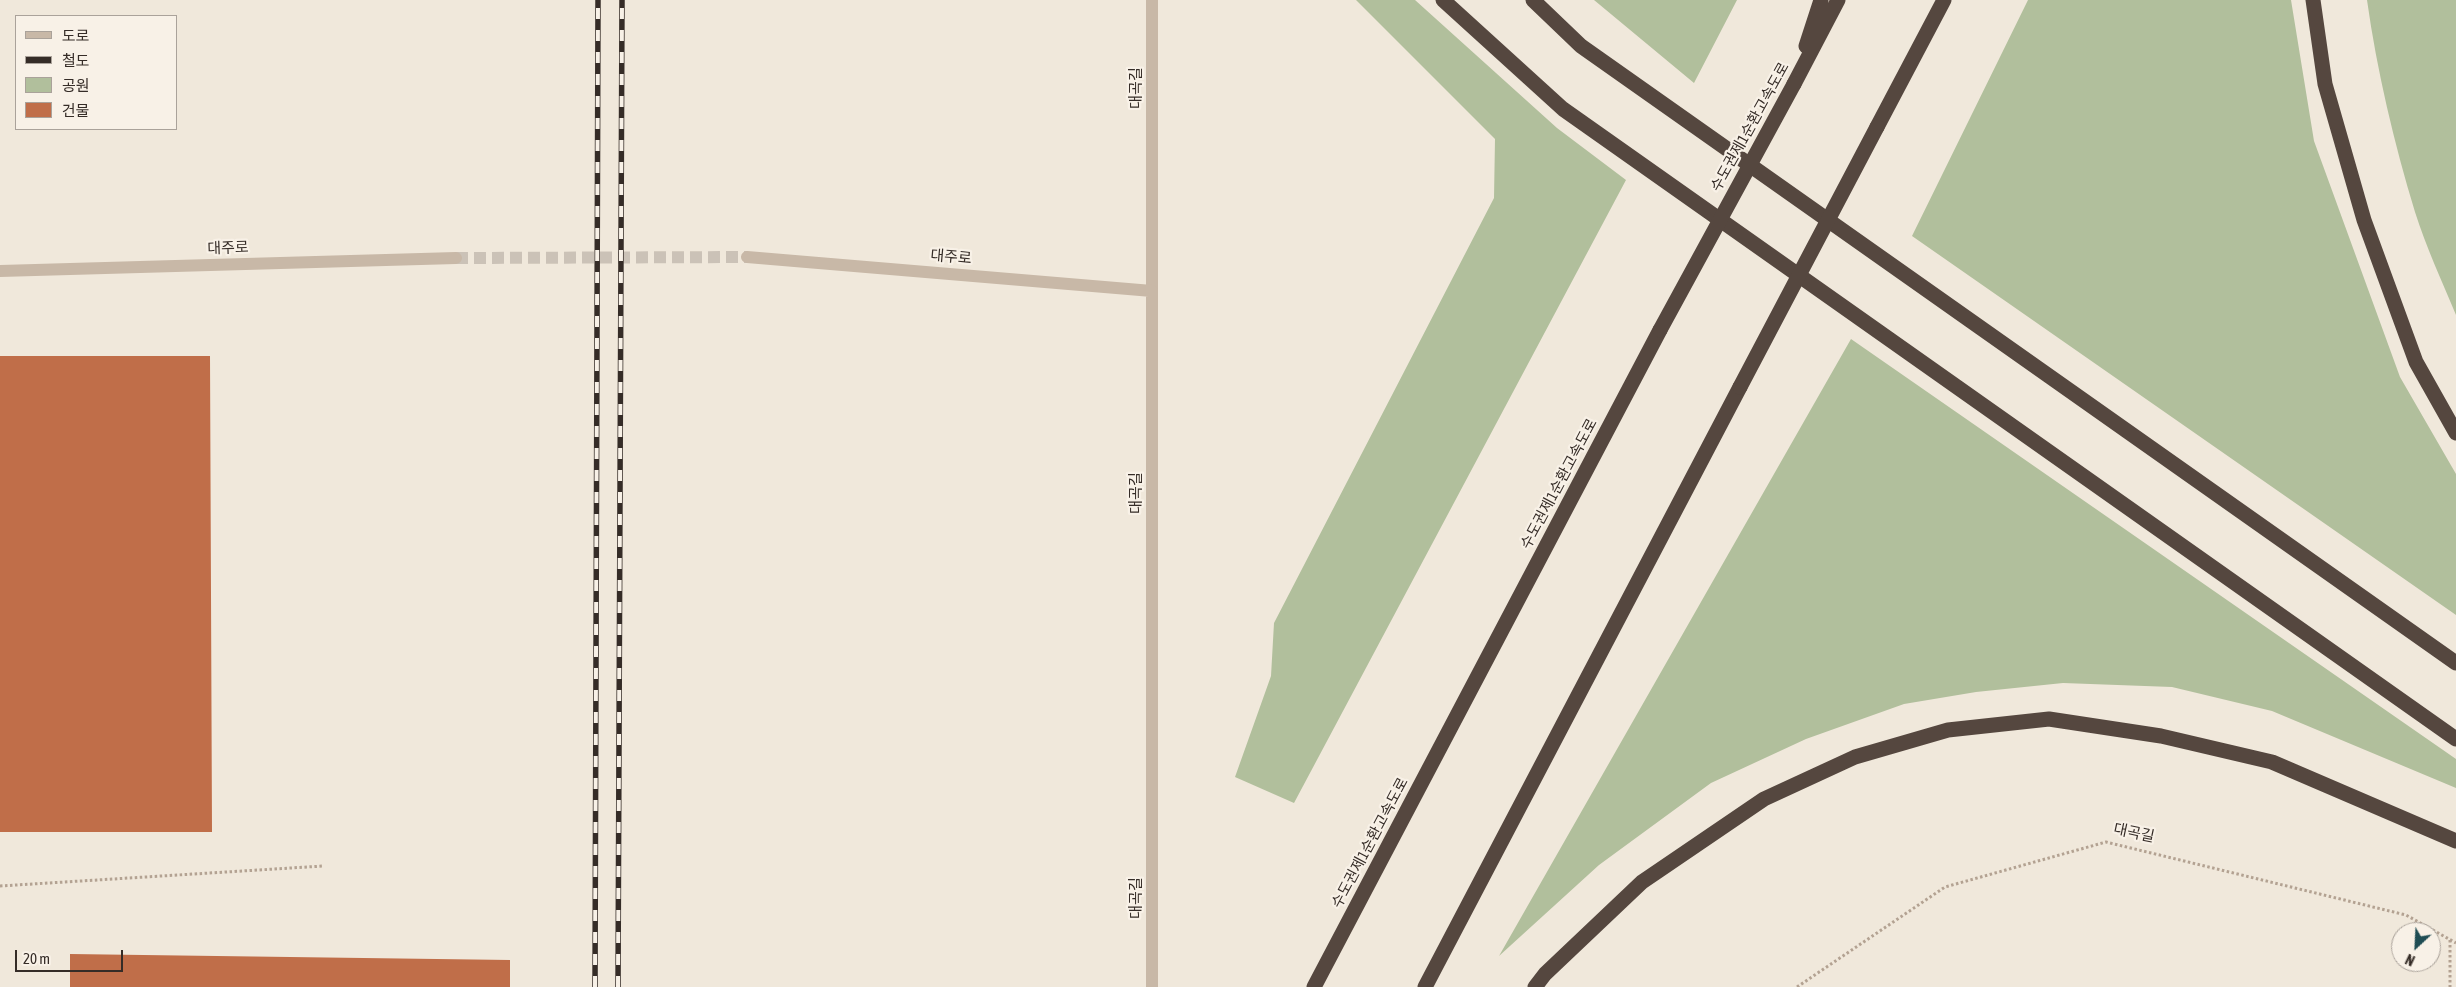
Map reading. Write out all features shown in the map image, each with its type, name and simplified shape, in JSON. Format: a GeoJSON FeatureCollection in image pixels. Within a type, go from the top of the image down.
{"type":"FeatureCollection","features":[{"type":"Feature","properties":{"kind":"highway"},"geometry":{"type":"LineString","coordinates":[[1443,0],[1563,109],[2456,739]]}},
{"type":"Feature","properties":{"kind":"highway"},"geometry":{"type":"LineString","coordinates":[[1533,0],[1581,46],[2456,663]]}},
{"type":"Feature","properties":{"kind":"highway"},"geometry":{"type":"LineString","coordinates":[[1794,84],[1821,0]]}},
{"type":"Feature","properties":{"kind":"highway","name":"수도권제1순환고속도로"},"geometry":{"type":"LineString","coordinates":[[1314,987],[1660,330],[1838,0]]}},
{"type":"Feature","properties":{"kind":"highway"},"geometry":{"type":"LineString","coordinates":[[1425,987],[1944,0]]}},
{"type":"Feature","properties":{"kind":"highway"},"geometry":{"type":"LineString","coordinates":[[2313,0],[2326,84],[2364,220],[2416,362],[2456,433]]}},
{"type":"Feature","properties":{"kind":"highway"},"geometry":{"type":"LineString","coordinates":[[1535,987],[1545,974],[1642,882],[1764,799],[1855,757],[1948,730],[2049,719],[2161,736],[2272,762],[2456,841]]}},
{"type":"Feature","properties":{"kind":"street","name":"대곡길"},"geometry":{"type":"LineString","coordinates":[[1152,0],[1152,987]]}},
{"type":"Feature","properties":{"kind":"street","name":"대주로"},"geometry":{"type":"LineString","coordinates":[[747,257],[1152,290]]}},
{"type":"Feature","properties":{"kind":"street","name":"대주로"},"geometry":{"type":"LineString","coordinates":[[0,271],[456,258]]}},
{"type":"Feature","properties":{"kind":"path","name":"대곡길"},"geometry":{"type":"LineString","coordinates":[[1796,987],[1945,887],[2106,842],[2406,915],[2456,943]]}},
{"type":"Feature","properties":{"kind":"path"},"geometry":{"type":"LineString","coordinates":[[0,886],[323,866]]}},
{"type":"Feature","properties":{"kind":"path"},"geometry":{"type":"LineString","coordinates":[[2450,940],[2450,987]]}},
{"type":"Feature","properties":{"kind":"green space"},"geometry":{"type":"Polygon","coordinates":[[[1356,0],[1415,0],[1557,128],[1626,180],[1294,803],[1235,777],[1271,676],[1274,623],[1494,198],[1495,139],[1356,0]]]}},
{"type":"Feature","properties":{"kind":"green space"},"geometry":{"type":"Polygon","coordinates":[[[1594,0],[1737,0],[1694,83],[1594,0]]]}},
{"type":"Feature","properties":{"kind":"green space"},"geometry":{"type":"Polygon","coordinates":[[[2028,0],[2291,0],[2314,141],[2400,377],[2456,474],[2456,615],[1912,236],[2028,0]]]}},
{"type":"Feature","properties":{"kind":"green space"},"geometry":{"type":"Polygon","coordinates":[[[2367,0],[2456,0],[2456,315],[2424,238],[2407,186],[2381,80],[2367,0]]]}},
{"type":"Feature","properties":{"kind":"green space"},"geometry":{"type":"Polygon","coordinates":[[[1851,339],[2456,759],[2456,788],[2272,711],[2172,687],[2063,683],[1976,692],[1904,704],[1806,739],[1711,783],[1599,865],[1499,956],[1851,339]]]}},
{"type":"Feature","properties":{"kind":"building"},"geometry":{"type":"Polygon","coordinates":[[[0,356],[210,356],[212,832],[0,832],[0,356]]]}},
{"type":"Feature","properties":{"kind":"building"},"geometry":{"type":"Polygon","coordinates":[[[70,954],[510,960],[510,987],[70,987],[70,954]]]}},
{"type":"Feature","properties":{"kind":"tunnel"},"geometry":{"type":"LineString","coordinates":[[456,258],[747,257]]}},
{"type":"Feature","properties":{"kind":"railway"},"geometry":{"type":"LineString","coordinates":[[595,987],[598,0]]}},
{"type":"Feature","properties":{"kind":"railway"},"geometry":{"type":"LineString","coordinates":[[618,987],[622,0]]}}]}
